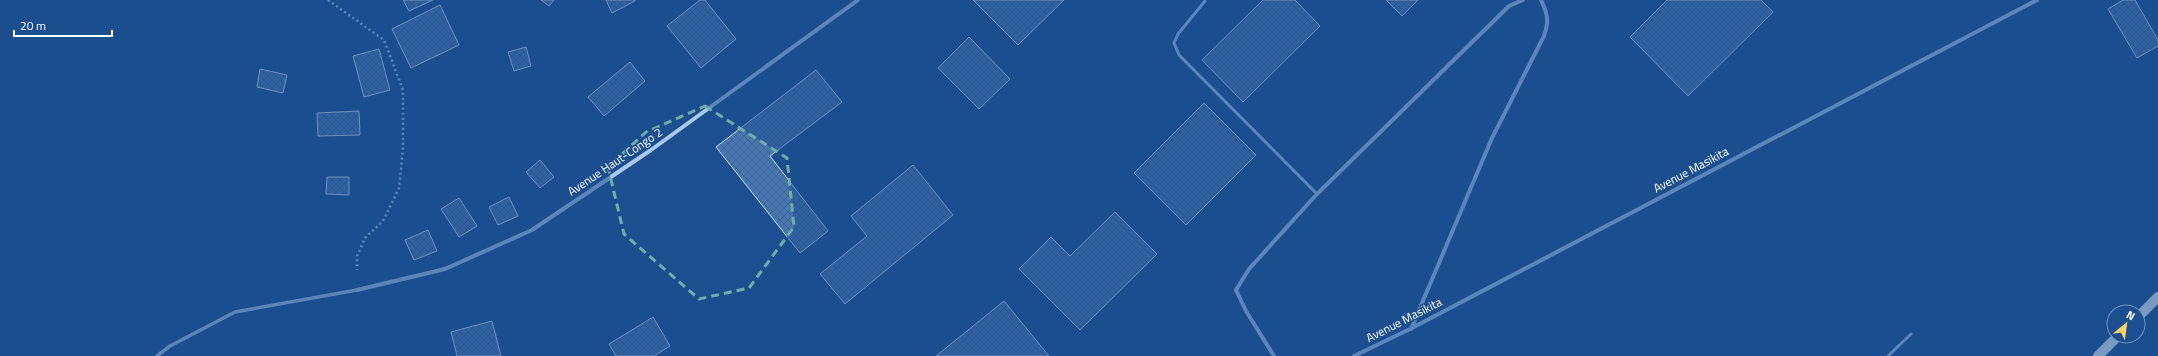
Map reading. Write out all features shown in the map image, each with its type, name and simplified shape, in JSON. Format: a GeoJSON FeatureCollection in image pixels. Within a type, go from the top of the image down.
{"type":"FeatureCollection","features":[{"type":"Feature","properties":{"kind":"main road"},"geometry":{"type":"LineString","coordinates":[[2146,308],[2158,297]]}},
{"type":"Feature","properties":{"kind":"main road"},"geometry":{"type":"LineString","coordinates":[[2098,356],[2110,344]]}},
{"type":"Feature","properties":{"kind":"street","name":"Avenue Haut-Congo 2"},"geometry":{"type":"LineString","coordinates":[[357,290],[445,269],[532,230],[651,150],[858,0]]}},
{"type":"Feature","properties":{"kind":"street"},"geometry":{"type":"LineString","coordinates":[[1274,356],[1246,311],[1236,290],[1249,269],[1317,194],[1509,6],[1523,0]]}},
{"type":"Feature","properties":{"kind":"street"},"geometry":{"type":"LineString","coordinates":[[1410,329],[1492,138],[1544,36],[1548,24],[1546,11],[1541,0]]}},
{"type":"Feature","properties":{"kind":"street","name":"Avenue Masikita"},"geometry":{"type":"LineString","coordinates":[[1354,356],[1410,329],[2037,0]]}},
{"type":"Feature","properties":{"kind":"street"},"geometry":{"type":"LineString","coordinates":[[157,356],[170,346],[235,312],[357,290]]}},
{"type":"Feature","properties":{"kind":"lane"},"geometry":{"type":"LineString","coordinates":[[1205,1],[1178,34],[1174,43],[1179,55],[1317,194]]}},
{"type":"Feature","properties":{"kind":"lane"},"geometry":{"type":"LineString","coordinates":[[1888,356],[1911,334]]}},
{"type":"Feature","properties":{"kind":"path"},"geometry":{"type":"LineString","coordinates":[[328,0],[384,40],[403,90],[403,148],[399,188],[383,220],[365,238],[357,256],[357,290]]}},
{"type":"Feature","properties":{"kind":"highlighted area"},"geometry":{"type":"Polygon","coordinates":[[[705,106],[787,158],[794,227],[749,288],[699,299],[624,234],[608,167],[646,132],[705,106]]]}},
{"type":"Feature","properties":{"kind":"building"},"geometry":{"type":"Polygon","coordinates":[[[403,0],[433,0],[409,11],[403,0]]]}},
{"type":"Feature","properties":{"kind":"building"},"geometry":{"type":"Polygon","coordinates":[[[541,0],[554,0],[549,6],[541,0]]]}},
{"type":"Feature","properties":{"kind":"building"},"geometry":{"type":"Polygon","coordinates":[[[606,0],[635,0],[635,1],[612,13],[606,0]]]}},
{"type":"Feature","properties":{"kind":"building"},"geometry":{"type":"Polygon","coordinates":[[[700,0],[705,0],[736,39],[701,68],[667,26],[700,0]]]}},
{"type":"Feature","properties":{"kind":"building"},"geometry":{"type":"Polygon","coordinates":[[[973,0],[1064,0],[1018,45],[973,0]]]}},
{"type":"Feature","properties":{"kind":"building"},"geometry":{"type":"Polygon","coordinates":[[[1263,0],[1295,0],[1320,26],[1243,102],[1202,60],[1263,0]]]}},
{"type":"Feature","properties":{"kind":"building"},"geometry":{"type":"Polygon","coordinates":[[[1386,0],[1418,0],[1402,16],[1386,0]]]}},
{"type":"Feature","properties":{"kind":"building"},"geometry":{"type":"Polygon","coordinates":[[[1667,0],[1761,0],[1773,12],[1688,96],[1630,37],[1667,0]]]}},
{"type":"Feature","properties":{"kind":"building"},"geometry":{"type":"Polygon","coordinates":[[[2123,0],[2135,0],[2158,40],[2158,46],[2137,58],[2108,9],[2123,0]]]}},
{"type":"Feature","properties":{"kind":"building"},"geometry":{"type":"Polygon","coordinates":[[[440,5],[459,45],[411,68],[392,29],[440,5]]]}},
{"type":"Feature","properties":{"kind":"building"},"geometry":{"type":"Polygon","coordinates":[[[969,37],[1010,79],[979,109],[938,68],[969,37]]]}},
{"type":"Feature","properties":{"kind":"building"},"geometry":{"type":"Polygon","coordinates":[[[526,47],[531,66],[514,71],[508,52],[526,47]]]}},
{"type":"Feature","properties":{"kind":"building"},"geometry":{"type":"Polygon","coordinates":[[[379,49],[390,90],[364,97],[353,56],[379,49]]]}},
{"type":"Feature","properties":{"kind":"building"},"geometry":{"type":"Polygon","coordinates":[[[630,62],[645,81],[604,116],[588,97],[630,62]]]}},
{"type":"Feature","properties":{"kind":"building"},"geometry":{"type":"Polygon","coordinates":[[[260,69],[287,75],[283,93],[257,87],[260,69]]]}},
{"type":"Feature","properties":{"kind":"building"},"geometry":{"type":"Polygon","coordinates":[[[816,70],[842,102],[770,156],[828,231],[800,253],[716,147],[816,70]]]}},
{"type":"Feature","properties":{"kind":"building"},"geometry":{"type":"Polygon","coordinates":[[[1204,103],[1256,155],[1186,225],[1134,173],[1204,103]]]}},
{"type":"Feature","properties":{"kind":"building"},"geometry":{"type":"Polygon","coordinates":[[[359,111],[360,135],[318,136],[317,113],[359,111]]]}},
{"type":"Feature","properties":{"kind":"building"},"geometry":{"type":"Polygon","coordinates":[[[540,160],[554,177],[540,188],[526,172],[540,160]]]}},
{"type":"Feature","properties":{"kind":"building"},"geometry":{"type":"Polygon","coordinates":[[[913,165],[953,215],[845,304],[820,274],[867,236],[851,216],[913,165]]]}},
{"type":"Feature","properties":{"kind":"building"},"geometry":{"type":"Polygon","coordinates":[[[327,177],[349,177],[349,195],[326,194],[327,177]]]}},
{"type":"Feature","properties":{"kind":"building"},"geometry":{"type":"Polygon","coordinates":[[[509,197],[518,216],[498,225],[489,207],[509,197]]]}},
{"type":"Feature","properties":{"kind":"building"},"geometry":{"type":"Polygon","coordinates":[[[459,198],[477,226],[459,237],[441,209],[459,198]]]}},
{"type":"Feature","properties":{"kind":"building"},"geometry":{"type":"Polygon","coordinates":[[[1115,212],[1157,254],[1080,330],[1019,269],[1051,237],[1070,256],[1115,212]]]}},
{"type":"Feature","properties":{"kind":"building"},"geometry":{"type":"Polygon","coordinates":[[[428,230],[437,251],[414,260],[405,240],[428,230]]]}},
{"type":"Feature","properties":{"kind":"building"},"geometry":{"type":"Polygon","coordinates":[[[1004,301],[1049,356],[936,356],[1004,301]]]}},
{"type":"Feature","properties":{"kind":"building"},"geometry":{"type":"Polygon","coordinates":[[[653,317],[670,346],[654,356],[616,356],[609,344],[653,317]]]}},
{"type":"Feature","properties":{"kind":"building"},"geometry":{"type":"Polygon","coordinates":[[[492,321],[501,356],[457,356],[451,332],[492,321]]]}}]}
